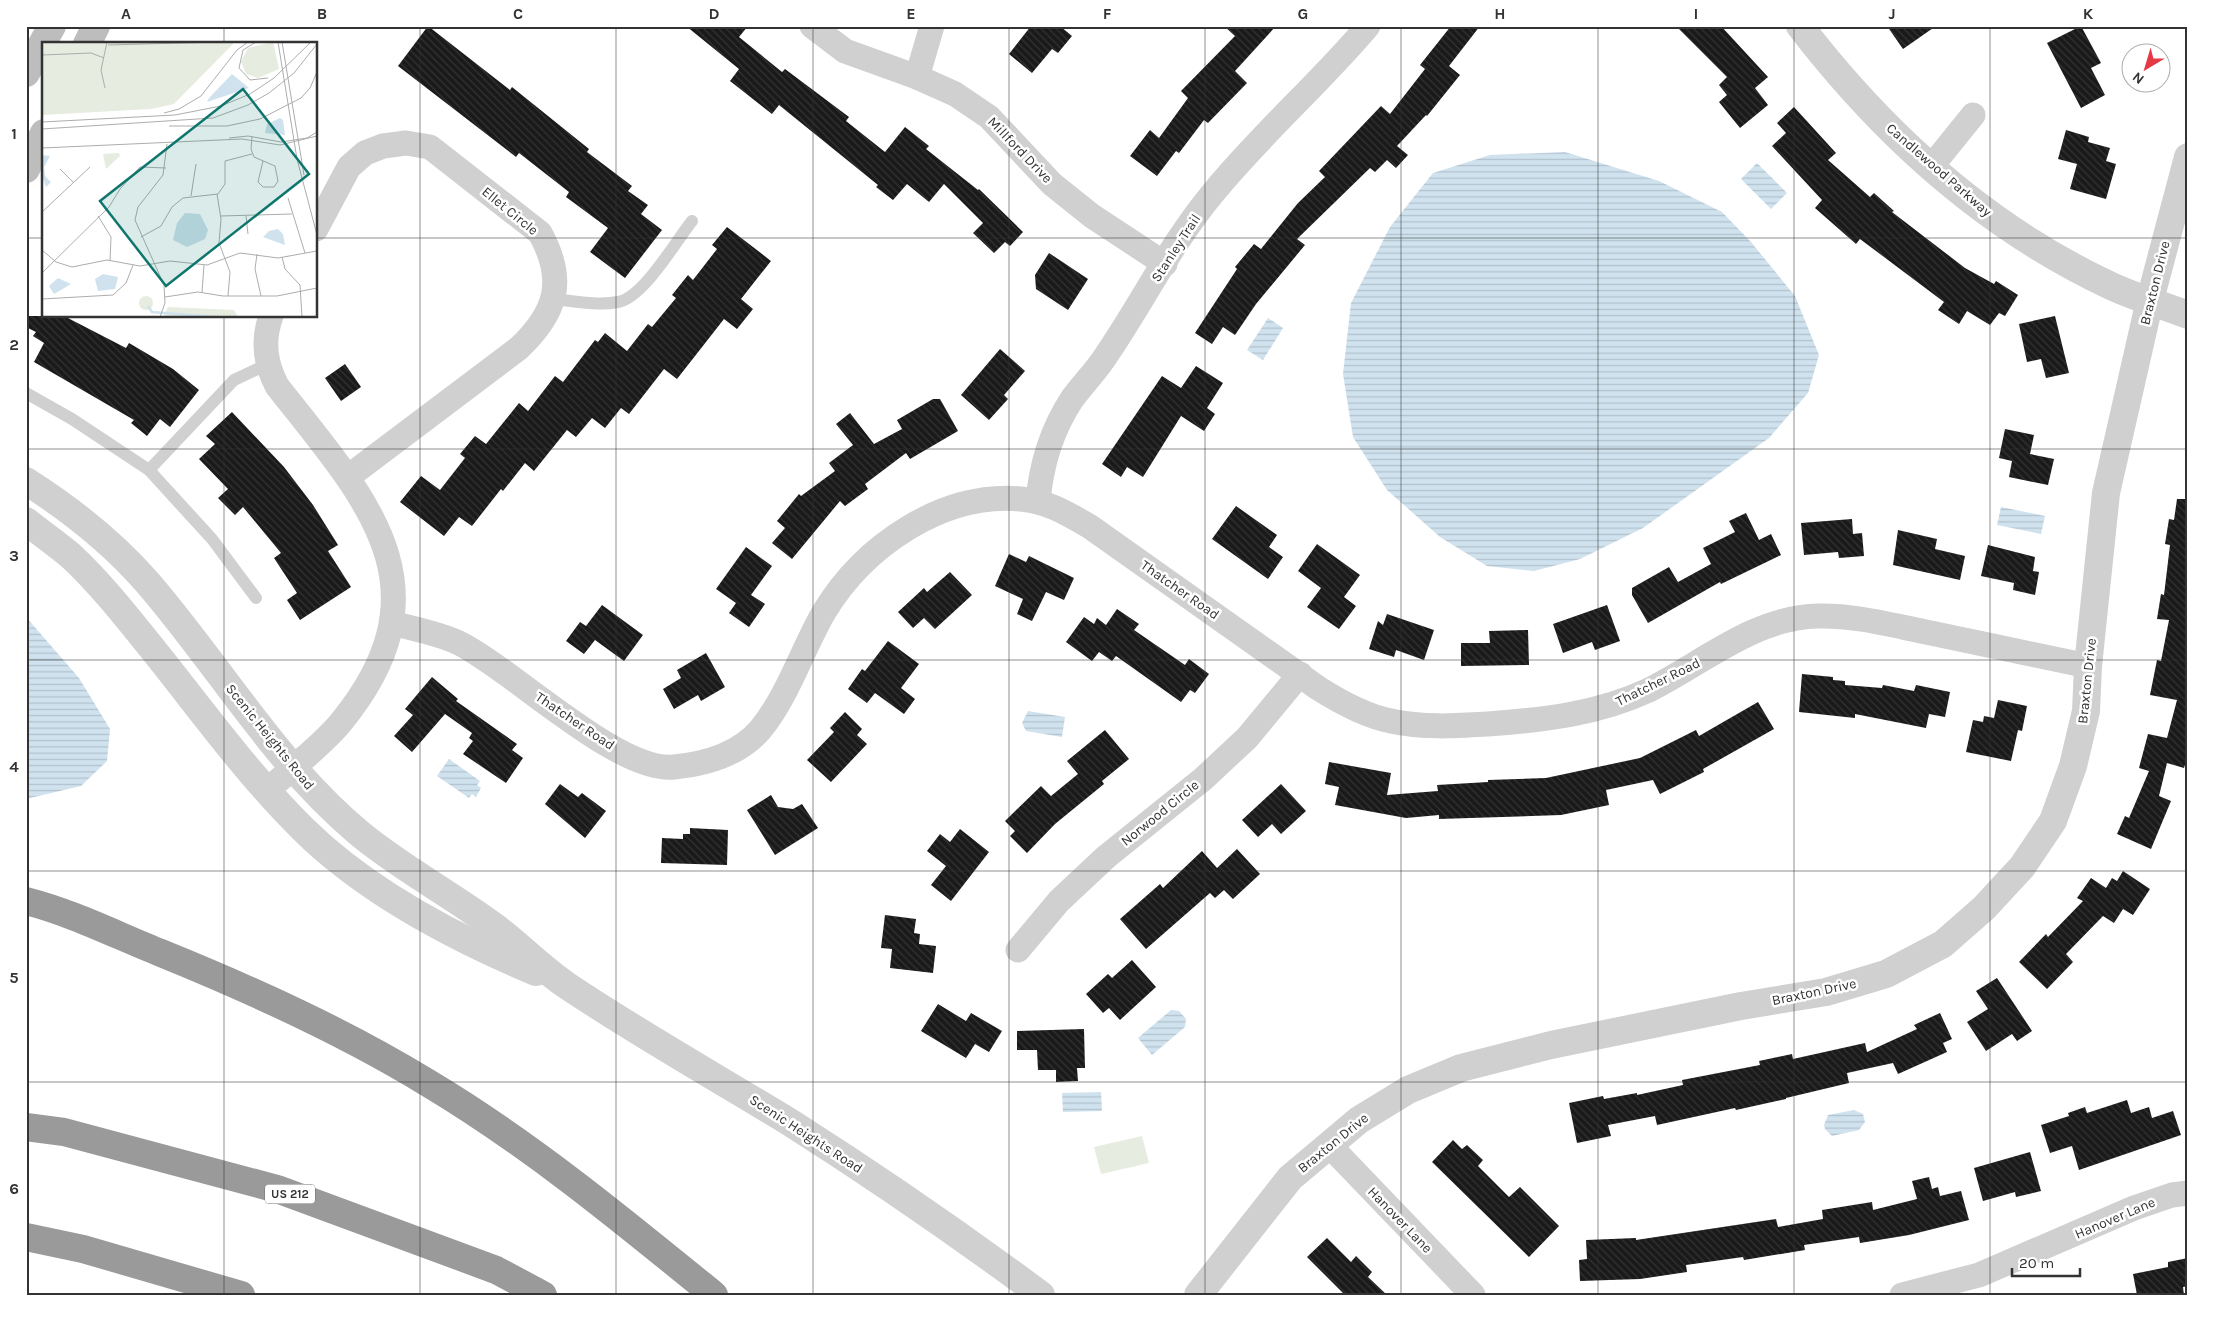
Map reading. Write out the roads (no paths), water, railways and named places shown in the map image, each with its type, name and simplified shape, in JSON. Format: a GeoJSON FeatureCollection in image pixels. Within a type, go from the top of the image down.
{"type":"FeatureCollection","features":[{"type":"Feature","properties":{"kind":"highway"},"geometry":{"type":"LineString","coordinates":[[26,901],[55,909],[220,977],[335,1031],[428,1083],[526,1147],[714,1295]]}},
{"type":"Feature","properties":{"kind":"highway","name":"US 212"},"geometry":{"type":"LineString","coordinates":[[26,1127],[64,1132],[277,1189],[496,1270],[543,1295]]}},
{"type":"Feature","properties":{"kind":"highway"},"geometry":{"type":"LineString","coordinates":[[26,1237],[83,1249],[241,1295]]}},
{"type":"Feature","properties":{"kind":"main road"},"geometry":{"type":"LineString","coordinates":[[43,42],[52,26]]}},
{"type":"Feature","properties":{"kind":"main road"},"geometry":{"type":"LineString","coordinates":[[88,42],[96,26]]}},
{"type":"Feature","properties":{"kind":"main road"},"geometry":{"type":"LineString","coordinates":[[26,73],[42,44]]}},
{"type":"Feature","properties":{"kind":"main road"},"geometry":{"type":"LineString","coordinates":[[26,169],[42,137]]}},
{"type":"Feature","properties":{"kind":"street","name":"Millford Drive"},"geometry":{"type":"LineString","coordinates":[[812,26],[845,51],[917,77],[956,94],[989,117],[1052,184],[1092,216],[1165,264]]}},
{"type":"Feature","properties":{"kind":"street"},"geometry":{"type":"LineString","coordinates":[[917,77],[932,26]]}},
{"type":"Feature","properties":{"kind":"street","name":"Stanley Trail"},"geometry":{"type":"LineString","coordinates":[[1038,502],[1045,457],[1056,426],[1072,399],[1107,355],[1212,194],[1244,157],[1368,26]]}},
{"type":"Feature","properties":{"kind":"street","name":"Candlewood Parkway"},"geometry":{"type":"LineString","coordinates":[[1800,26],[1862,100],[1931,167],[1992,217],[2110,286],[2188,315]]}},
{"type":"Feature","properties":{"kind":"street"},"geometry":{"type":"LineString","coordinates":[[1931,167],[1974,115]]}},
{"type":"Feature","properties":{"kind":"street","name":"Ellet Circle"},"geometry":{"type":"LineString","coordinates":[[318,225],[349,167],[365,153],[383,146],[406,143],[430,147],[540,233],[550,251],[555,269],[553,299],[550,310],[537,330],[519,348],[348,477]]}},
{"type":"Feature","properties":{"kind":"street","name":"Braxton Drive"},"geometry":{"type":"LineString","coordinates":[[1198,1295],[1268,1203],[1290,1178],[1359,1120],[1408,1090],[1461,1068],[1561,1043],[1741,1006],[1826,992],[1886,974],[1942,944],[1984,908],[2016,874],[2053,821],[2073,766],[2086,712],[2088,666],[2106,493],[2150,300],[2188,157]]}},
{"type":"Feature","properties":{"kind":"street"},"geometry":{"type":"LineString","coordinates":[[267,791],[341,723],[368,686],[392,623],[393,584],[385,545],[367,508],[348,477],[277,386],[265,352],[266,331],[270,318]]}},
{"type":"Feature","properties":{"kind":"street","name":"Scenic Heights Road"},"geometry":{"type":"LineString","coordinates":[[26,480],[81,519],[113,547],[145,580],[199,646],[292,768],[340,817],[374,845],[494,926],[565,984],[794,1126],[952,1231],[1040,1295]]}},
{"type":"Feature","properties":{"kind":"street","name":"Thatcher Road"},"geometry":{"type":"LineString","coordinates":[[392,623],[458,643],[492,664],[610,747],[640,762],[671,768],[703,763],[733,751],[759,731],[777,704],[805,646],[826,610],[852,576],[882,547],[916,523],[950,507],[985,498],[1022,499],[1057,508],[1089,526],[1338,701],[1390,721],[1450,726],[1531,721],[1572,715],[1610,705],[1648,690],[1753,632],[1785,621],[1817,616],[1876,622],[2088,666]]}},
{"type":"Feature","properties":{"kind":"street","name":"Scenic Heights Road"},"geometry":{"type":"LineString","coordinates":[[26,521],[71,556],[126,616],[247,769],[304,831],[348,869],[476,946],[565,984]]}},
{"type":"Feature","properties":{"kind":"street","name":"Norwood Circle"},"geometry":{"type":"LineString","coordinates":[[1018,950],[1059,900],[1106,857],[1203,779],[1248,738],[1300,674]]}},
{"type":"Feature","properties":{"kind":"street","name":"Hanover Lane"},"geometry":{"type":"LineString","coordinates":[[1329,1145],[1472,1295]]}},
{"type":"Feature","properties":{"kind":"street","name":"Hanover Lane"},"geometry":{"type":"LineString","coordinates":[[1902,1295],[1979,1275],[2134,1208],[2172,1195],[2188,1193]]}},
{"type":"Feature","properties":{"kind":"lane"},"geometry":{"type":"LineString","coordinates":[[553,299],[601,303],[620,302],[638,292],[692,220]]}},
{"type":"Feature","properties":{"kind":"lane"},"geometry":{"type":"LineString","coordinates":[[149,470],[234,380],[268,364]]}},
{"type":"Feature","properties":{"kind":"lane"},"geometry":{"type":"LineString","coordinates":[[26,393],[72,419],[149,470],[212,539],[256,598]]}},
{"type":"Feature","properties":{"kind":"water"},"geometry":{"type":"Polygon","coordinates":[[[1565,152],[1659,181],[1722,212],[1751,242],[1795,296],[1819,355],[1808,393],[1769,438],[1643,528],[1580,559],[1534,571],[1487,566],[1440,537],[1387,490],[1353,437],[1343,374],[1351,303],[1390,227],[1433,173],[1490,155],[1565,152]]]}},
{"type":"Feature","properties":{"kind":"water"},"geometry":{"type":"Polygon","coordinates":[[[1757,163],[1787,193],[1771,209],[1741,179],[1757,163]]]}},
{"type":"Feature","properties":{"kind":"water"},"geometry":{"type":"Polygon","coordinates":[[[1268,318],[1283,328],[1263,360],[1247,350],[1268,318]]]}},
{"type":"Feature","properties":{"kind":"water"},"geometry":{"type":"Polygon","coordinates":[[[2001,507],[2045,516],[2041,534],[1997,525],[2001,507]]]}},
{"type":"Feature","properties":{"kind":"water"},"geometry":{"type":"Polygon","coordinates":[[[26,617],[79,678],[110,729],[107,761],[81,786],[26,799],[26,617]]]}},
{"type":"Feature","properties":{"kind":"water"},"geometry":{"type":"Polygon","coordinates":[[[1028,711],[1065,717],[1062,737],[1026,731],[1022,723],[1028,711]]]}},
{"type":"Feature","properties":{"kind":"water"},"geometry":{"type":"Polygon","coordinates":[[[449,759],[480,781],[477,785],[481,788],[476,797],[472,794],[469,798],[437,776],[449,759]]]}},
{"type":"Feature","properties":{"kind":"water"},"geometry":{"type":"Polygon","coordinates":[[[1171,1010],[1179,1011],[1186,1019],[1185,1027],[1152,1055],[1138,1038],[1171,1010]]]}},
{"type":"Feature","properties":{"kind":"water"},"geometry":{"type":"Polygon","coordinates":[[[1101,1092],[1102,1111],[1063,1112],[1062,1093],[1101,1092]]]}},
{"type":"Feature","properties":{"kind":"water"},"geometry":{"type":"Polygon","coordinates":[[[1854,1110],[1863,1114],[1865,1122],[1859,1130],[1832,1136],[1825,1129],[1824,1125],[1828,1115],[1854,1110]]]}}]}
